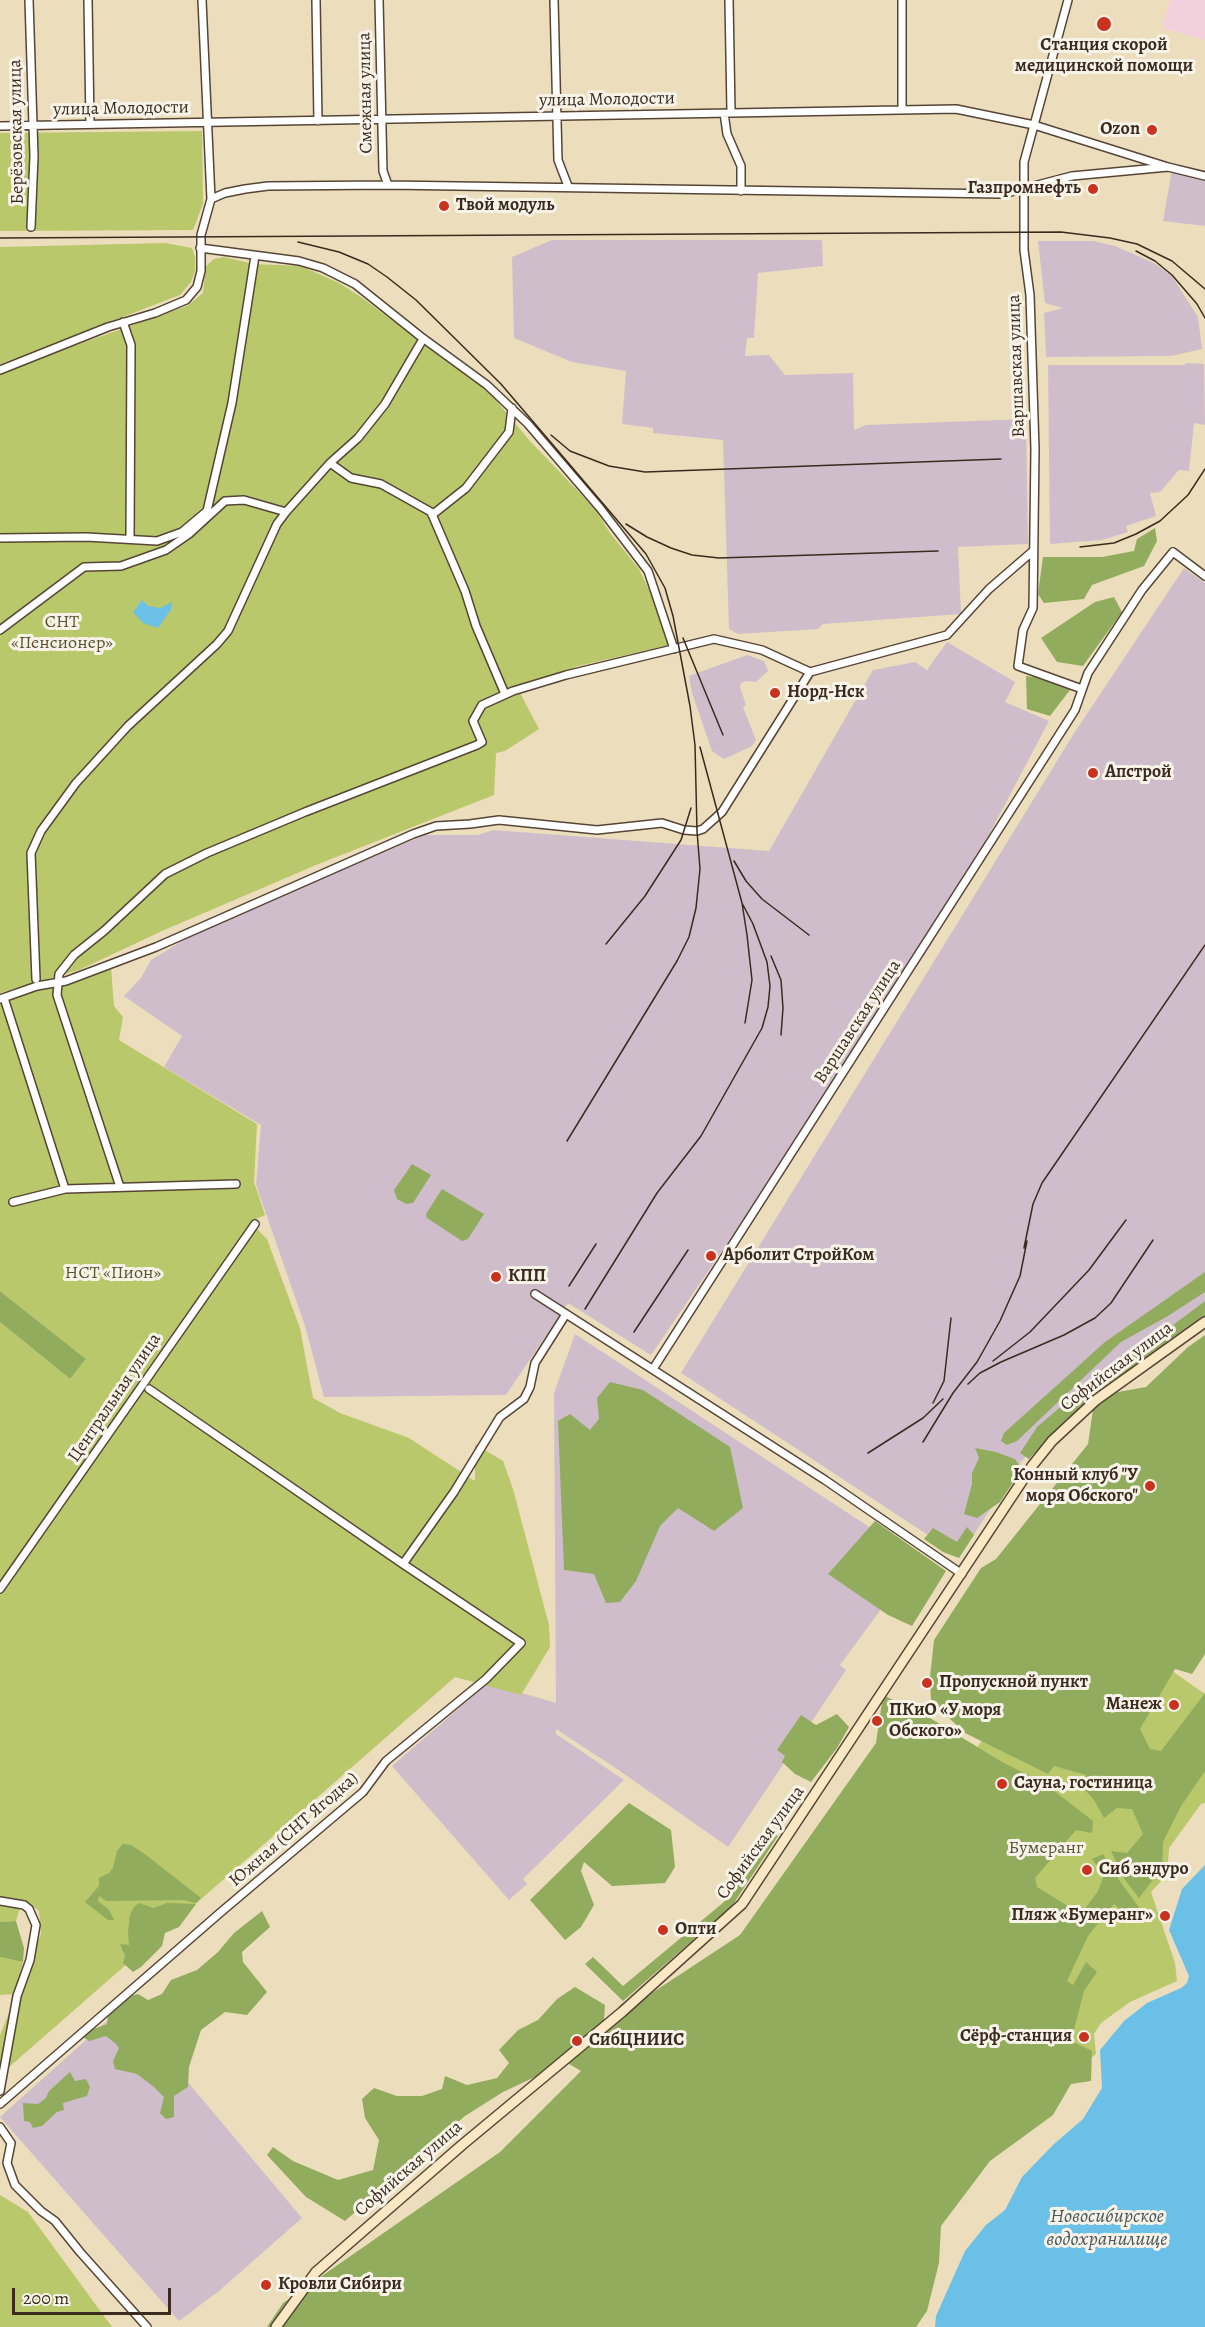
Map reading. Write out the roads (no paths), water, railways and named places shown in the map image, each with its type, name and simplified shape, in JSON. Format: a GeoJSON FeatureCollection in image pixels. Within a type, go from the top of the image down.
{"type":"FeatureCollection","features":[{"type":"Feature","properties":{"kind":"main road","name":"Софийская улица"},"geometry":{"type":"LineString","coordinates":[[276,2327],[315,2272],[462,2145],[622,2013],[742,1904],[962,1574],[1017,1487],[1052,1441],[1096,1400],[1205,1322]]}},
{"type":"Feature","properties":{"kind":"street","name":"Берёзовская улица"},"geometry":{"type":"LineString","coordinates":[[29,0],[34,192],[31,227]]}},
{"type":"Feature","properties":{"kind":"street"},"geometry":{"type":"LineString","coordinates":[[88,0],[90,124]]}},
{"type":"Feature","properties":{"kind":"street"},"geometry":{"type":"LineString","coordinates":[[0,370],[186,300],[197,287],[201,271],[200,248],[203,220],[211,199],[202,0]]}},
{"type":"Feature","properties":{"kind":"street"},"geometry":{"type":"LineString","coordinates":[[316,0],[318,121]]}},
{"type":"Feature","properties":{"kind":"street","name":"Смежная улица"},"geometry":{"type":"LineString","coordinates":[[379,0],[383,171],[388,185]]}},
{"type":"Feature","properties":{"kind":"street"},"geometry":{"type":"LineString","coordinates":[[554,0],[558,160],[568,186]]}},
{"type":"Feature","properties":{"kind":"street"},"geometry":{"type":"LineString","coordinates":[[729,0],[727,134],[741,166],[741,190]]}},
{"type":"Feature","properties":{"kind":"street"},"geometry":{"type":"LineString","coordinates":[[902,0],[902,108]]}},
{"type":"Feature","properties":{"kind":"street","name":"Варшавская улица"},"geometry":{"type":"LineString","coordinates":[[1068,0],[1023,162],[1024,249],[1030,295],[1035,449],[1033,608],[1023,630],[1018,666],[1082,689]]}},
{"type":"Feature","properties":{"kind":"street","name":"улица Молодости"},"geometry":{"type":"LineString","coordinates":[[0,126],[818,112],[902,108],[956,109],[1034,125],[1168,167],[1205,176]]}},
{"type":"Feature","properties":{"kind":"street"},"geometry":{"type":"LineString","coordinates":[[211,199],[225,193],[268,186],[388,185],[1003,194],[1072,176],[1168,167]]}},
{"type":"Feature","properties":{"kind":"street"},"geometry":{"type":"LineString","coordinates":[[200,248],[299,261],[323,268],[355,284],[423,339],[488,385],[528,424],[600,508],[648,571],[674,649]]}},
{"type":"Feature","properties":{"kind":"street"},"geometry":{"type":"LineString","coordinates":[[0,538],[86,537],[157,541],[182,532],[207,511],[232,403],[255,256]]}},
{"type":"Feature","properties":{"kind":"street"},"geometry":{"type":"LineString","coordinates":[[123,322],[131,345],[130,540]]}},
{"type":"Feature","properties":{"kind":"street"},"geometry":{"type":"LineString","coordinates":[[36,980],[31,853],[41,831],[76,783],[128,726],[217,644],[228,631],[278,524],[286,512],[330,463],[358,438],[385,404],[423,339]]}},
{"type":"Feature","properties":{"kind":"street"},"geometry":{"type":"LineString","coordinates":[[432,515],[466,488],[509,432],[512,408]]}},
{"type":"Feature","properties":{"kind":"street"},"geometry":{"type":"LineString","coordinates":[[330,463],[351,478],[381,484],[431,512],[505,694]]}},
{"type":"Feature","properties":{"kind":"street"},"geometry":{"type":"LineString","coordinates":[[0,630],[84,567],[121,566],[166,550],[189,534],[225,501],[244,500],[286,512]]}},
{"type":"Feature","properties":{"kind":"street"},"geometry":{"type":"LineString","coordinates":[[120,1187],[57,995],[58,981],[62,968],[74,955],[104,931],[165,874],[207,853],[283,821],[477,745],[482,742],[473,721],[482,705],[505,694],[566,675],[714,639],[762,650],[810,672],[947,635],[989,589],[1033,551]]}},
{"type":"Feature","properties":{"kind":"street","name":"Варшавская улица"},"geometry":{"type":"LineString","coordinates":[[653,1369],[1075,710],[1088,673],[1142,590],[1173,552],[1205,576]]}},
{"type":"Feature","properties":{"kind":"street"},"geometry":{"type":"LineString","coordinates":[[65,1189],[2,998],[58,981],[66,981],[156,947],[412,834],[436,826],[499,820],[597,830],[662,823],[684,830],[703,829],[722,812],[810,672]]}},
{"type":"Feature","properties":{"kind":"street"},"geometry":{"type":"LineString","coordinates":[[13,1202],[65,1189],[236,1184]]}},
{"type":"Feature","properties":{"kind":"street","name":"Центральная улица"},"geometry":{"type":"LineString","coordinates":[[0,1589],[255,1224]]}},
{"type":"Feature","properties":{"kind":"street"},"geometry":{"type":"LineString","coordinates":[[535,1294],[825,1480],[962,1574]]}},
{"type":"Feature","properties":{"kind":"street"},"geometry":{"type":"LineString","coordinates":[[149,1389],[403,1564],[454,1492],[500,1417],[524,1399],[530,1387],[535,1363],[566,1314]]}},
{"type":"Feature","properties":{"kind":"street","name":"Южная (СНТ Ягодка)"},"geometry":{"type":"LineString","coordinates":[[0,2104],[220,1912],[363,1792],[386,1761],[486,1679],[522,1643],[403,1564]]}},
{"type":"Feature","properties":{"kind":"street"},"geometry":{"type":"LineString","coordinates":[[0,1901],[24,1905],[29,1909],[36,1925],[30,1960],[17,1996],[0,2091]]}},
{"type":"Feature","properties":{"kind":"street"},"geometry":{"type":"LineString","coordinates":[[0,2127],[11,2143],[7,2163],[15,2185],[41,2211],[55,2221],[147,2327]]}},
{"type":"Feature","properties":{"kind":"water"},"geometry":{"type":"Polygon","coordinates":[[[142,600],[148,606],[160,608],[172,602],[171,609],[158,628],[143,623],[133,612],[142,600]]]}},
{"type":"Feature","properties":{"kind":"water","name":"Новосибирское водохранилище"},"geometry":{"type":"Polygon","coordinates":[[[1205,1865],[1205,2327],[935,2327],[936,2316],[965,2251],[986,2225],[1005,2210],[1022,2177],[1053,2145],[1083,2119],[1102,2088],[1100,2050],[1124,2021],[1147,2003],[1187,1983],[1189,1976],[1169,1930],[1182,1889],[1205,1865]]]}},
{"type":"Feature","properties":{"kind":"railway"},"geometry":{"type":"LineString","coordinates":[[0,238],[1061,232],[1137,244],[1172,261],[1205,289]]}},
{"type":"Feature","properties":{"kind":"railway"},"geometry":{"type":"LineString","coordinates":[[298,242],[339,252],[368,264],[416,300],[501,384],[646,554],[665,588],[673,616],[695,745],[700,869],[696,908],[689,937],[677,961],[567,1141]]}},
{"type":"Feature","properties":{"kind":"railway"},"geometry":{"type":"LineString","coordinates":[[1136,251],[1155,261],[1172,275],[1197,304],[1205,318]]}},
{"type":"Feature","properties":{"kind":"railway"},"geometry":{"type":"LineString","coordinates":[[551,435],[570,451],[609,466],[645,472],[1001,459]]}},
{"type":"Feature","properties":{"kind":"railway"},"geometry":{"type":"LineString","coordinates":[[1080,547],[1114,543],[1160,521],[1188,495],[1205,469]]}},
{"type":"Feature","properties":{"kind":"railway"},"geometry":{"type":"LineString","coordinates":[[626,524],[671,548],[692,555],[719,558],[938,551]]}},
{"type":"Feature","properties":{"kind":"railway"},"geometry":{"type":"LineString","coordinates":[[683,638],[723,735]]}},
{"type":"Feature","properties":{"kind":"railway"},"geometry":{"type":"LineString","coordinates":[[700,747],[742,903],[752,980],[745,1023]]}},
{"type":"Feature","properties":{"kind":"railway"},"geometry":{"type":"LineString","coordinates":[[606,944],[645,896],[681,840],[691,808]]}},
{"type":"Feature","properties":{"kind":"railway"},"geometry":{"type":"LineString","coordinates":[[734,861],[746,881],[762,899],[809,935]]}},
{"type":"Feature","properties":{"kind":"railway"},"geometry":{"type":"LineString","coordinates":[[585,1309],[657,1193],[701,1136],[762,1028],[768,1007],[770,986],[767,962],[753,924],[742,903]]}},
{"type":"Feature","properties":{"kind":"railway"},"geometry":{"type":"LineString","coordinates":[[1024,1248],[1033,1204],[1042,1183],[1205,945]]}},
{"type":"Feature","properties":{"kind":"railway"},"geometry":{"type":"LineString","coordinates":[[771,956],[781,980],[783,1008],[781,1035]]}},
{"type":"Feature","properties":{"kind":"railway"},"geometry":{"type":"LineString","coordinates":[[993,1361],[1030,1332],[1089,1270],[1126,1220]]}},
{"type":"Feature","properties":{"kind":"railway"},"geometry":{"type":"LineString","coordinates":[[968,1384],[980,1373],[1001,1362],[1064,1335],[1095,1318],[1111,1303],[1153,1240]]}},
{"type":"Feature","properties":{"kind":"railway"},"geometry":{"type":"LineString","coordinates":[[923,1442],[953,1393],[977,1362],[1000,1321],[1020,1276],[1027,1241]]}},
{"type":"Feature","properties":{"kind":"railway"},"geometry":{"type":"LineString","coordinates":[[569,1286],[596,1244]]}},
{"type":"Feature","properties":{"kind":"railway"},"geometry":{"type":"LineString","coordinates":[[634,1332],[688,1250]]}},
{"type":"Feature","properties":{"kind":"railway"},"geometry":{"type":"LineString","coordinates":[[933,1403],[944,1381],[951,1318]]}},
{"type":"Feature","properties":{"kind":"railway"},"geometry":{"type":"LineString","coordinates":[[868,1453],[923,1418],[943,1399]]}},
{"type":"Feature","properties":{"kind":"place","name":"Станция скорой медицинской помощи"},"geometry":{"type":"Point","coordinates":[1104,24]}},
{"type":"Feature","properties":{"kind":"place","name":"Ozon"},"geometry":{"type":"Point","coordinates":[1152,130]}},
{"type":"Feature","properties":{"kind":"place","name":"Газпромнефть"},"geometry":{"type":"Point","coordinates":[1093,189]}},
{"type":"Feature","properties":{"kind":"place","name":"Твой модуль"},"geometry":{"type":"Point","coordinates":[444,206]}},
{"type":"Feature","properties":{"kind":"place","name":"Норд-Нск"},"geometry":{"type":"Point","coordinates":[775,693]}},
{"type":"Feature","properties":{"kind":"place","name":"Апстрой"},"geometry":{"type":"Point","coordinates":[1093,773]}},
{"type":"Feature","properties":{"kind":"place","name":"Арболит СтройКом"},"geometry":{"type":"Point","coordinates":[711,1256]}},
{"type":"Feature","properties":{"kind":"place","name":"КПП"},"geometry":{"type":"Point","coordinates":[496,1277]}},
{"type":"Feature","properties":{"kind":"place","name":"Конный клуб \"У моря Обского\""},"geometry":{"type":"Point","coordinates":[1150,1486]}},
{"type":"Feature","properties":{"kind":"place","name":"Пропускной пункт"},"geometry":{"type":"Point","coordinates":[927,1683]}},
{"type":"Feature","properties":{"kind":"place","name":"Манеж"},"geometry":{"type":"Point","coordinates":[1174,1705]}},
{"type":"Feature","properties":{"kind":"place","name":"ПКиО «У моря Обского»"},"geometry":{"type":"Point","coordinates":[877,1721]}},
{"type":"Feature","properties":{"kind":"place","name":"Сауна, гостиница"},"geometry":{"type":"Point","coordinates":[1002,1784]}},
{"type":"Feature","properties":{"kind":"place","name":"Сиб эндуро"},"geometry":{"type":"Point","coordinates":[1087,1870]}},
{"type":"Feature","properties":{"kind":"place","name":"Пляж «Бумеранг»"},"geometry":{"type":"Point","coordinates":[1165,1916]}},
{"type":"Feature","properties":{"kind":"place","name":"Опти"},"geometry":{"type":"Point","coordinates":[663,1930]}},
{"type":"Feature","properties":{"kind":"place","name":"Сёрф-станция"},"geometry":{"type":"Point","coordinates":[1084,2037]}},
{"type":"Feature","properties":{"kind":"place","name":"СибЦНИИС"},"geometry":{"type":"Point","coordinates":[577,2041]}},
{"type":"Feature","properties":{"kind":"place","name":"Кровли Сибири"},"geometry":{"type":"Point","coordinates":[266,2285]}},
{"type":"Feature","properties":{"kind":"park label","name":"СНТ «Пенсионер»"},"geometry":{"type":"Point","coordinates":[62,633]}},
{"type":"Feature","properties":{"kind":"park label","name":"НСТ «Пион»"},"geometry":{"type":"Point","coordinates":[113,1274]}},
{"type":"Feature","properties":{"kind":"park label","name":"Бумеранг"},"geometry":{"type":"Point","coordinates":[1046,1849]}}]}
